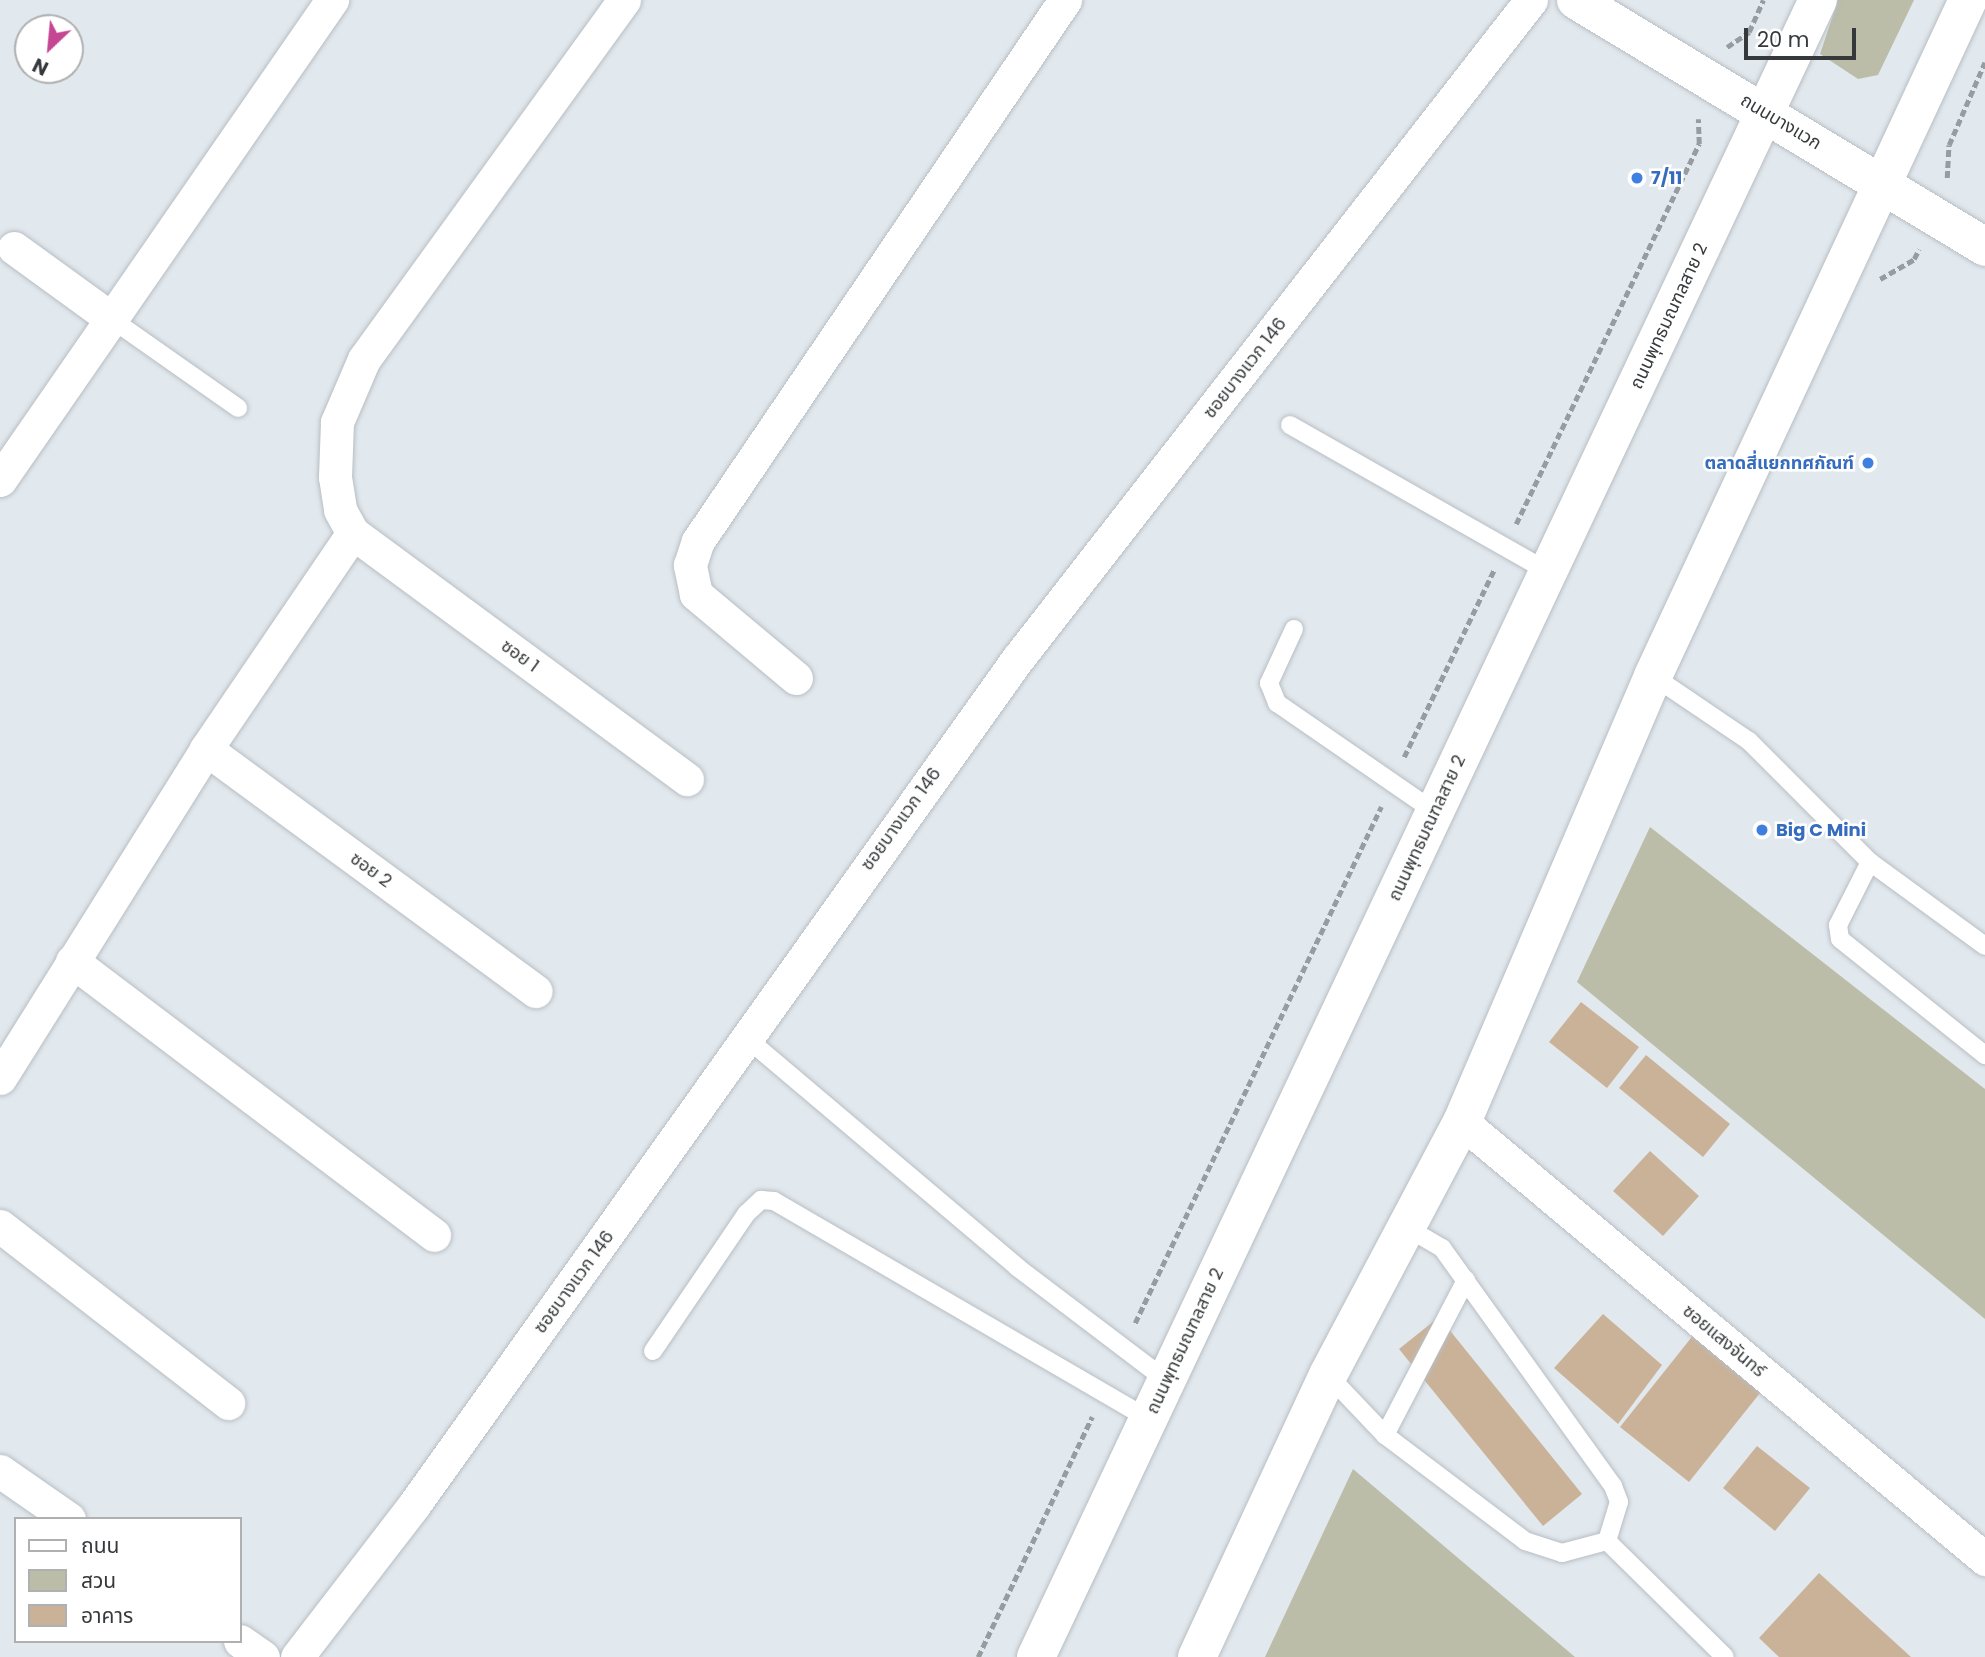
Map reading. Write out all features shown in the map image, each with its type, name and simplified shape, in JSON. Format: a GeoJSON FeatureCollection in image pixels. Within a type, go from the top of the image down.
{"type":"FeatureCollection","features":[{"type":"Feature","properties":{"kind":"main road","name":"ถนนบางแวก"},"geometry":{"type":"LineString","coordinates":[[1576,0],[1985,247]]}},
{"type":"Feature","properties":{"kind":"main road","name":"ถนนพุทธมณฑลสาย 2"},"geometry":{"type":"LineString","coordinates":[[1036,1657],[1818,0]]}},
{"type":"Feature","properties":{"kind":"main road"},"geometry":{"type":"LineString","coordinates":[[1197,1657],[1328,1375],[1462,1122],[1653,676],[1968,0]]}},
{"type":"Feature","properties":{"kind":"street"},"geometry":{"type":"LineString","coordinates":[[0,480],[332,0]]}},
{"type":"Feature","properties":{"kind":"street"},"geometry":{"type":"LineString","coordinates":[[0,1078],[206,749],[353,533],[340,510],[335,477],[346,394],[386,325],[624,0]]}},
{"type":"Feature","properties":{"kind":"street"},"geometry":{"type":"LineString","coordinates":[[796,678],[696,594],[690,565],[698,541],[1065,0]]}},
{"type":"Feature","properties":{"kind":"street","name":"ซอยบางแวก 146"},"geometry":{"type":"LineString","coordinates":[[297,1657],[414,1505],[744,1036],[1016,661],[1531,0]]}},
{"type":"Feature","properties":{"kind":"street"},"geometry":{"type":"LineString","coordinates":[[14,248],[113,320]]}},
{"type":"Feature","properties":{"kind":"street","name":"ซอย 1"},"geometry":{"type":"LineString","coordinates":[[353,533],[687,779]]}},
{"type":"Feature","properties":{"kind":"street","name":"ซอย 2"},"geometry":{"type":"LineString","coordinates":[[206,749],[536,991]]}},
{"type":"Feature","properties":{"kind":"street"},"geometry":{"type":"LineString","coordinates":[[72,961],[434,1236]]}},
{"type":"Feature","properties":{"kind":"street","name":"ซอยแสงจันทร์"},"geometry":{"type":"LineString","coordinates":[[1462,1122],[1985,1559]]}},
{"type":"Feature","properties":{"kind":"street"},"geometry":{"type":"LineString","coordinates":[[0,1226],[228,1403]]}},
{"type":"Feature","properties":{"kind":"street"},"geometry":{"type":"LineString","coordinates":[[0,1471],[66,1517]]}},
{"type":"Feature","properties":{"kind":"street"},"geometry":{"type":"LineString","coordinates":[[242,1642],[263,1657]]}},
{"type":"Feature","properties":{"kind":"lane"},"geometry":{"type":"LineString","coordinates":[[113,320],[238,408]]}},
{"type":"Feature","properties":{"kind":"lane"},"geometry":{"type":"LineString","coordinates":[[1290,425],[1548,572]]}},
{"type":"Feature","properties":{"kind":"lane"},"geometry":{"type":"LineString","coordinates":[[1293,629],[1269,683],[1277,703],[1393,780],[1435,812]]}},
{"type":"Feature","properties":{"kind":"lane"},"geometry":{"type":"LineString","coordinates":[[1653,676],[1749,741],[1870,862],[1985,946]]}},
{"type":"Feature","properties":{"kind":"lane"},"geometry":{"type":"LineString","coordinates":[[1870,862],[1838,925],[1840,939],[1985,1055]]}},
{"type":"Feature","properties":{"kind":"lane"},"geometry":{"type":"LineString","coordinates":[[744,1036],[1124,1348],[1167,1380]]}},
{"type":"Feature","properties":{"kind":"lane"},"geometry":{"type":"LineString","coordinates":[[653,1351],[746,1214],[761,1200],[774,1201],[1102,1395],[1148,1419]]}},
{"type":"Feature","properties":{"kind":"lane"},"geometry":{"type":"LineString","coordinates":[[1406,1227],[1441,1248],[1613,1486],[1619,1502],[1607,1541]]}},
{"type":"Feature","properties":{"kind":"lane"},"geometry":{"type":"LineString","coordinates":[[1385,1435],[1466,1280]]}},
{"type":"Feature","properties":{"kind":"lane"},"geometry":{"type":"LineString","coordinates":[[1328,1375],[1385,1435],[1525,1541],[1562,1553],[1607,1541]]}},
{"type":"Feature","properties":{"kind":"lane"},"geometry":{"type":"LineString","coordinates":[[1607,1541],[1725,1657]]}},
{"type":"Feature","properties":{"kind":"path"},"geometry":{"type":"LineString","coordinates":[[1729,43],[1749,32],[1763,0]]}},
{"type":"Feature","properties":{"kind":"path"},"geometry":{"type":"LineString","coordinates":[[1950,183],[1943,172],[1949,145],[1985,62]]}},
{"type":"Feature","properties":{"kind":"path"},"geometry":{"type":"LineString","coordinates":[[1124,1348],[1699,144],[1697,114]]}},
{"type":"Feature","properties":{"kind":"path"},"geometry":{"type":"LineString","coordinates":[[978,1657],[1102,1395]]}},
{"type":"Feature","properties":{"kind":"green space"},"geometry":{"type":"Polygon","coordinates":[[[1838,0],[1914,0],[1878,75],[1858,79],[1820,54],[1838,0]]]}},
{"type":"Feature","properties":{"kind":"green space"},"geometry":{"type":"Polygon","coordinates":[[[1650,827],[1985,1089],[1985,1319],[1577,982],[1650,827]]]}},
{"type":"Feature","properties":{"kind":"green space"},"geometry":{"type":"Polygon","coordinates":[[[1353,1469],[1575,1657],[1265,1657],[1353,1469]]]}},
{"type":"Feature","properties":{"kind":"building"},"geometry":{"type":"Polygon","coordinates":[[[1581,1002],[1639,1047],[1607,1088],[1549,1042],[1581,1002]]]}},
{"type":"Feature","properties":{"kind":"building"},"geometry":{"type":"Polygon","coordinates":[[[1646,1055],[1730,1124],[1703,1157],[1619,1088],[1646,1055]]]}},
{"type":"Feature","properties":{"kind":"building"},"geometry":{"type":"Polygon","coordinates":[[[1650,1151],[1699,1196],[1663,1236],[1613,1191],[1650,1151]]]}},
{"type":"Feature","properties":{"kind":"building"},"geometry":{"type":"Polygon","coordinates":[[[1603,1314],[1662,1365],[1618,1424],[1554,1368],[1603,1314]]]}},
{"type":"Feature","properties":{"kind":"building"},"geometry":{"type":"Polygon","coordinates":[[[1439,1317],[1582,1494],[1543,1526],[1399,1349],[1439,1317]]]}},
{"type":"Feature","properties":{"kind":"building"},"geometry":{"type":"Polygon","coordinates":[[[1695,1333],[1764,1388],[1689,1482],[1620,1427],[1695,1333]]]}},
{"type":"Feature","properties":{"kind":"building"},"geometry":{"type":"Polygon","coordinates":[[[1757,1446],[1810,1488],[1775,1531],[1723,1488],[1757,1446]]]}},
{"type":"Feature","properties":{"kind":"building"},"geometry":{"type":"Polygon","coordinates":[[[1819,1573],[1911,1657],[1779,1657],[1759,1638],[1819,1573]]]}},
{"type":"Feature","properties":{"kind":"place","name":"7/11"},"geometry":{"type":"Point","coordinates":[1637,178]}},
{"type":"Feature","properties":{"kind":"place","name":"ตลาดสี่แยกทศกัณฑ์"},"geometry":{"type":"Point","coordinates":[1868,463]}},
{"type":"Feature","properties":{"kind":"place","name":"Big C Mini"},"geometry":{"type":"Point","coordinates":[1762,830]}}]}
